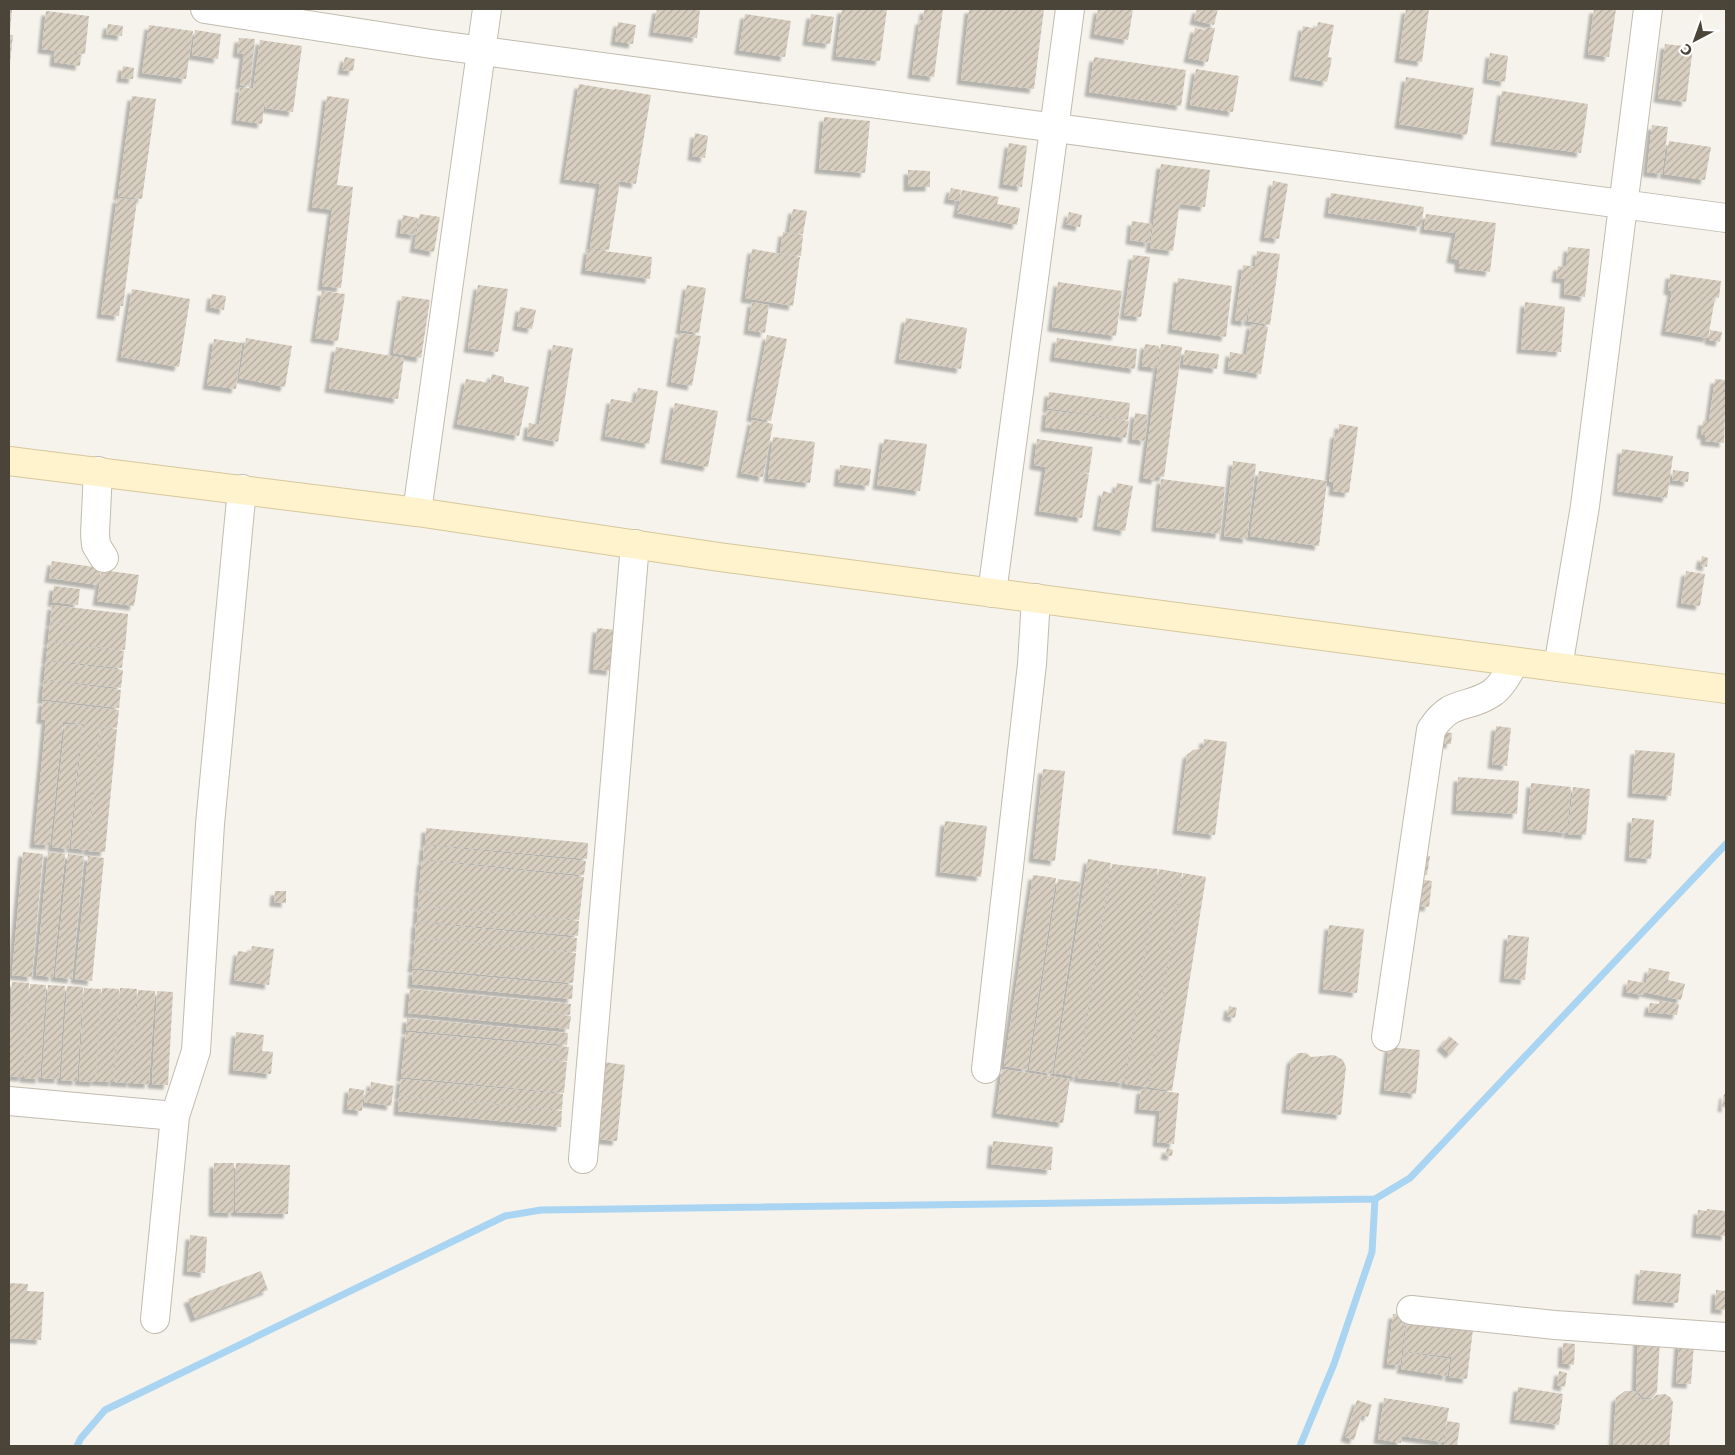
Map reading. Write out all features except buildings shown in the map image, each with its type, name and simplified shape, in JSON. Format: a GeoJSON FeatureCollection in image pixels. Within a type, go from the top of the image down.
{"type":"FeatureCollection","features":[{"type":"Feature","properties":{"kind":"main road"},"geometry":{"type":"LineString","coordinates":[[9,461],[417,512],[992,593],[1726,689]]}},
{"type":"Feature","properties":{"kind":"street"},"geometry":{"type":"LineString","coordinates":[[205,9],[431,44],[482,49],[1726,218]]}},
{"type":"Feature","properties":{"kind":"street"},"geometry":{"type":"LineString","coordinates":[[417,512],[487,9]]}},
{"type":"Feature","properties":{"kind":"street"},"geometry":{"type":"LineString","coordinates":[[992,593],[1070,9]]}},
{"type":"Feature","properties":{"kind":"street"},"geometry":{"type":"LineString","coordinates":[[1558,667],[1584,506],[1621,204],[1648,9]]}},
{"type":"Feature","properties":{"kind":"street"},"geometry":{"type":"LineString","coordinates":[[98,471],[95,534],[96,545],[104,558]]}},
{"type":"Feature","properties":{"kind":"street"},"geometry":{"type":"LineString","coordinates":[[155,1319],[175,1116],[196,1052],[210,824],[242,489]]}},
{"type":"Feature","properties":{"kind":"street"},"geometry":{"type":"LineString","coordinates":[[583,1159],[635,544]]}},
{"type":"Feature","properties":{"kind":"street"},"geometry":{"type":"LineString","coordinates":[[986,1069],[1031,674],[1036,598]]}},
{"type":"Feature","properties":{"kind":"street"},"geometry":{"type":"LineString","coordinates":[[1386,1037],[1431,730],[1446,711],[1492,693],[1505,679],[1515,662]]}},
{"type":"Feature","properties":{"kind":"street"},"geometry":{"type":"LineString","coordinates":[[9,1101],[175,1116]]}},
{"type":"Feature","properties":{"kind":"street"},"geometry":{"type":"LineString","coordinates":[[1411,1310],[1555,1325],[1726,1337]]}},
{"type":"Feature","properties":{"kind":"waterway"},"geometry":{"type":"LineString","coordinates":[[77,1446],[81,1438],[105,1410],[505,1216],[541,1210],[1375,1199],[1410,1178],[1726,844]]}},
{"type":"Feature","properties":{"kind":"waterway"},"geometry":{"type":"LineString","coordinates":[[1300,1446],[1334,1364],[1372,1252],[1375,1199]]}}]}
